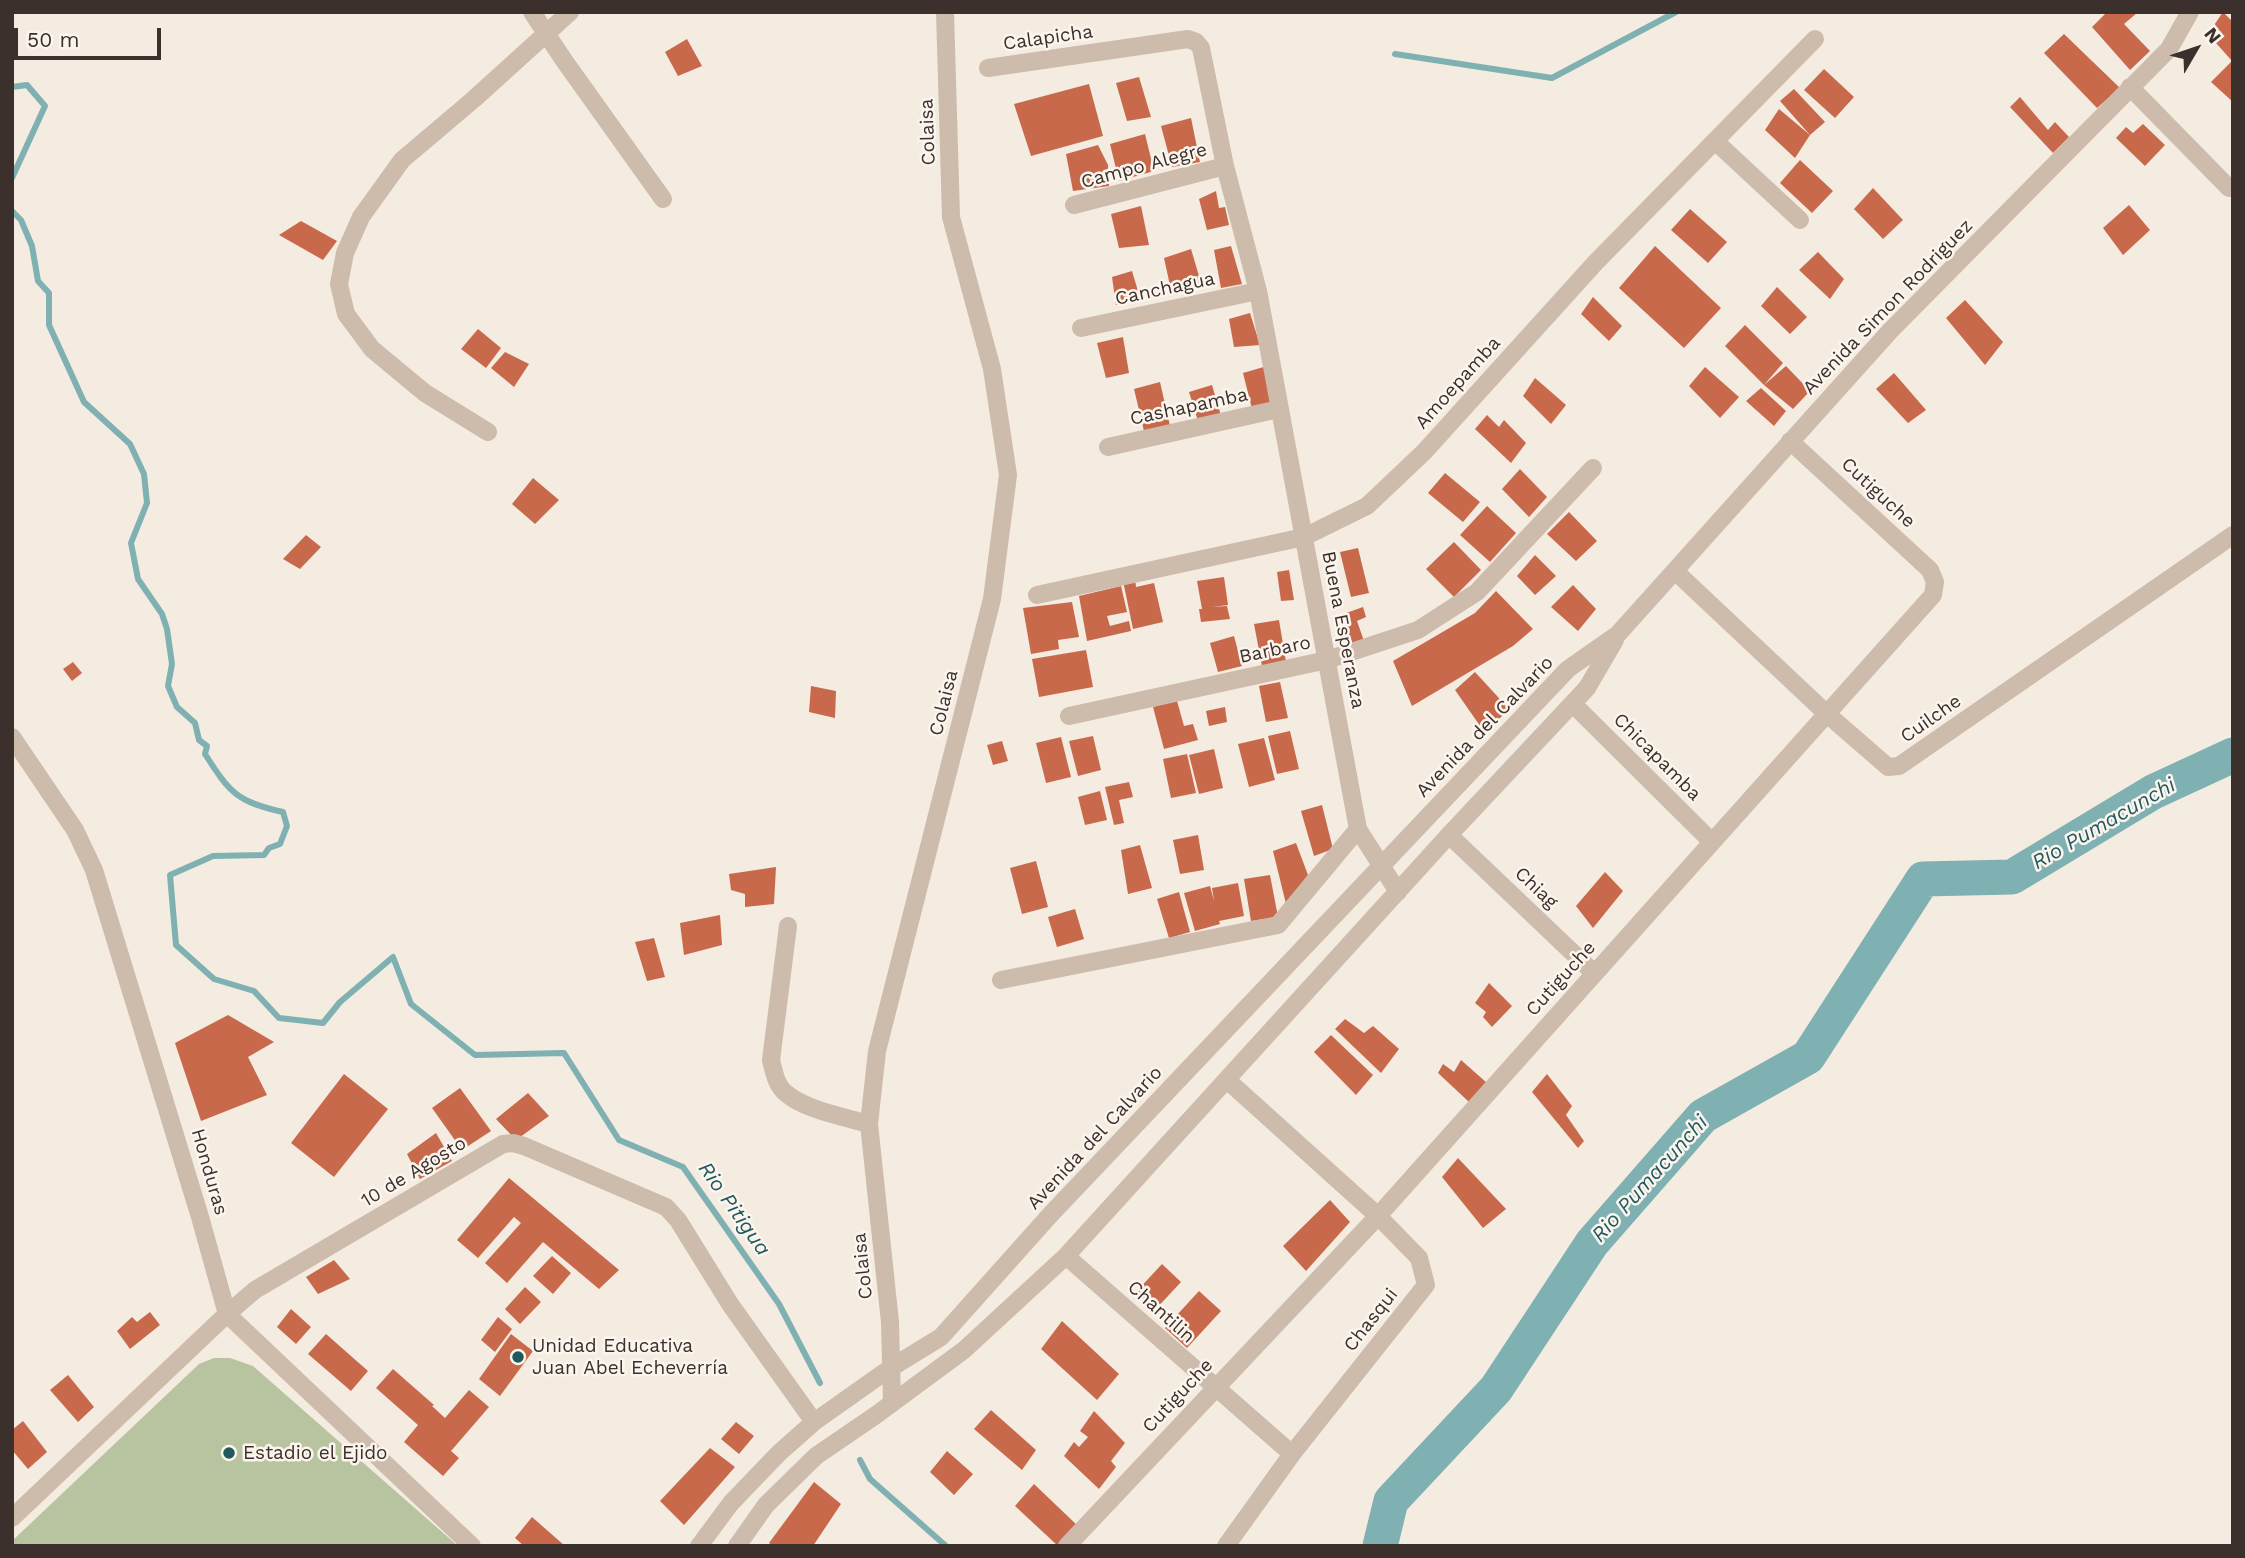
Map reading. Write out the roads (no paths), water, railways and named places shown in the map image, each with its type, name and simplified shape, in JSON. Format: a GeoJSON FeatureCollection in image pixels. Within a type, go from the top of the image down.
{"type":"FeatureCollection","features":[{"type":"Feature","properties":{"kind":"street"},"geometry":{"type":"LineString","coordinates":[[533,12],[663,199]]}},
{"type":"Feature","properties":{"kind":"street"},"geometry":{"type":"LineString","coordinates":[[488,432],[425,393],[372,349],[346,314],[339,284],[345,253],[361,217],[402,160],[570,12]]}},
{"type":"Feature","properties":{"kind":"street","name":"Colaisa"},"geometry":{"type":"LineString","coordinates":[[892,1404],[889,1369],[890,1322],[869,1124],[877,1051],[992,599],[1008,475],[992,369],[951,217],[945,12]]}},
{"type":"Feature","properties":{"kind":"street","name":"Avenida Simon Rodriguez"},"geometry":{"type":"LineString","coordinates":[[1618,634],[1890,331],[2169,49],[2190,12]]}},
{"type":"Feature","properties":{"kind":"street","name":"Calapicha"},"geometry":{"type":"LineString","coordinates":[[988,68],[1188,39],[1196,42]]}},
{"type":"Feature","properties":{"kind":"street","name":"Amoepamba"},"geometry":{"type":"LineString","coordinates":[[1037,595],[1304,537],[1367,506],[1424,452],[1596,262],[1815,39]]}},
{"type":"Feature","properties":{"kind":"street","name":"Buena Esperanza"},"geometry":{"type":"LineString","coordinates":[[1196,42],[1201,48],[1225,166],[1258,291],[1358,829]]}},
{"type":"Feature","properties":{"kind":"street"},"geometry":{"type":"LineString","coordinates":[[2130,88],[2229,188]]}},
{"type":"Feature","properties":{"kind":"street"},"geometry":{"type":"LineString","coordinates":[[1716,142],[1800,220]]}},
{"type":"Feature","properties":{"kind":"street","name":"Campo Alegre"},"geometry":{"type":"LineString","coordinates":[[1074,205],[1225,166]]}},
{"type":"Feature","properties":{"kind":"street","name":"Canchagua"},"geometry":{"type":"LineString","coordinates":[[1082,328],[1258,291]]}},
{"type":"Feature","properties":{"kind":"street","name":"Cashapamba"},"geometry":{"type":"LineString","coordinates":[[1108,447],[1279,409]]}},
{"type":"Feature","properties":{"kind":"street","name":"Cutiguche"},"geometry":{"type":"LineString","coordinates":[[1067,1545],[1378,1216],[1933,595],[1935,582],[1930,570],[1790,441]]}},
{"type":"Feature","properties":{"kind":"street","name":"Barbaro"},"geometry":{"type":"LineString","coordinates":[[1069,716],[1328,660],[1418,629],[1477,593],[1593,468]]}},
{"type":"Feature","properties":{"kind":"street","name":"Cuilche"},"geometry":{"type":"LineString","coordinates":[[1676,572],[1827,714],[1888,767],[1899,766],[2233,535]]}},
{"type":"Feature","properties":{"kind":"street"},"geometry":{"type":"LineString","coordinates":[[737,1546],[766,1506],[816,1456],[964,1350],[1066,1256],[1449,835],[1573,704],[1587,688],[1618,634]]}},
{"type":"Feature","properties":{"kind":"street","name":"Avenida del Calvario"},"geometry":{"type":"LineString","coordinates":[[699,1546],[731,1503],[779,1453],[814,1422],[889,1369],[941,1337],[1051,1214],[1568,669],[1618,634]]}},
{"type":"Feature","properties":{"kind":"street","name":"Chicapamba"},"geometry":{"type":"LineString","coordinates":[[1573,704],[1711,841]]}},
{"type":"Feature","properties":{"kind":"street","name":"Honduras"},"geometry":{"type":"LineString","coordinates":[[12,737],[75,830],[94,870],[188,1176],[227,1314]]}},
{"type":"Feature","properties":{"kind":"street"},"geometry":{"type":"LineString","coordinates":[[1001,980],[1278,925],[1358,829],[1398,892]]}},
{"type":"Feature","properties":{"kind":"street","name":"Chiag"},"geometry":{"type":"LineString","coordinates":[[1449,835],[1594,973]]}},
{"type":"Feature","properties":{"kind":"street"},"geometry":{"type":"LineString","coordinates":[[788,926],[771,1060],[775,1079],[785,1094],[806,1104],[869,1124]]}},
{"type":"Feature","properties":{"kind":"street","name":"Chasqui"},"geometry":{"type":"LineString","coordinates":[[1226,1546],[1292,1454],[1426,1285],[1419,1258],[1378,1216],[1227,1080]]}},
{"type":"Feature","properties":{"kind":"street","name":"10 de Agosto"},"geometry":{"type":"LineString","coordinates":[[12,1518],[227,1314],[256,1290],[503,1144],[513,1143],[666,1207],[678,1220],[730,1304],[814,1422]]}},
{"type":"Feature","properties":{"kind":"street","name":"Chantilin"},"geometry":{"type":"LineString","coordinates":[[1066,1256],[1292,1454]]}},
{"type":"Feature","properties":{"kind":"street"},"geometry":{"type":"LineString","coordinates":[[227,1314],[472,1546]]}},
{"type":"Feature","properties":{"kind":"waterway"},"geometry":{"type":"LineString","coordinates":[[1395,54],[1552,78],[1676,12]]}},
{"type":"Feature","properties":{"kind":"waterway","name":"Rio Pitigua"},"geometry":{"type":"LineString","coordinates":[[12,87],[27,85],[45,106],[12,178]]}},
{"type":"Feature","properties":{"kind":"waterway","name":"Rio Pitigua"},"geometry":{"type":"LineString","coordinates":[[12,211],[21,220],[32,246],[38,281],[49,293],[49,325],[84,402],[130,444],[144,474],[147,503],[131,543],[138,579],[162,614],[167,629],[172,664],[168,686],[177,707],[195,723],[199,740],[207,746],[205,754],[229,787],[245,800],[283,812],[287,826],[280,844],[269,848],[264,855],[213,856],[170,875],[176,945],[214,979],[254,991],[279,1018],[323,1023],[340,1002],[393,957],[411,1004],[475,1055],[564,1053],[619,1140],[683,1167],[779,1304],[820,1383]]}},
{"type":"Feature","properties":{"kind":"waterway","name":"Rio Pumacunchi"},"geometry":{"type":"LineString","coordinates":[[1380,1546],[1391,1501],[1496,1389],[1592,1243],[1703,1116],[1808,1057],[1923,879],[2012,877],[2153,792],[2233,755]]}},
{"type":"Feature","properties":{"kind":"waterway","name":"Rio Pitigua"},"geometry":{"type":"LineString","coordinates":[[860,1460],[870,1479],[946,1546]]}},
{"type":"Feature","properties":{"kind":"place","name":"Unidad Educativa Juan Abel Echeverría"},"geometry":{"type":"Point","coordinates":[518,1357]}},
{"type":"Feature","properties":{"kind":"place","name":"Estadio el Ejido"},"geometry":{"type":"Point","coordinates":[229,1453]}}]}
